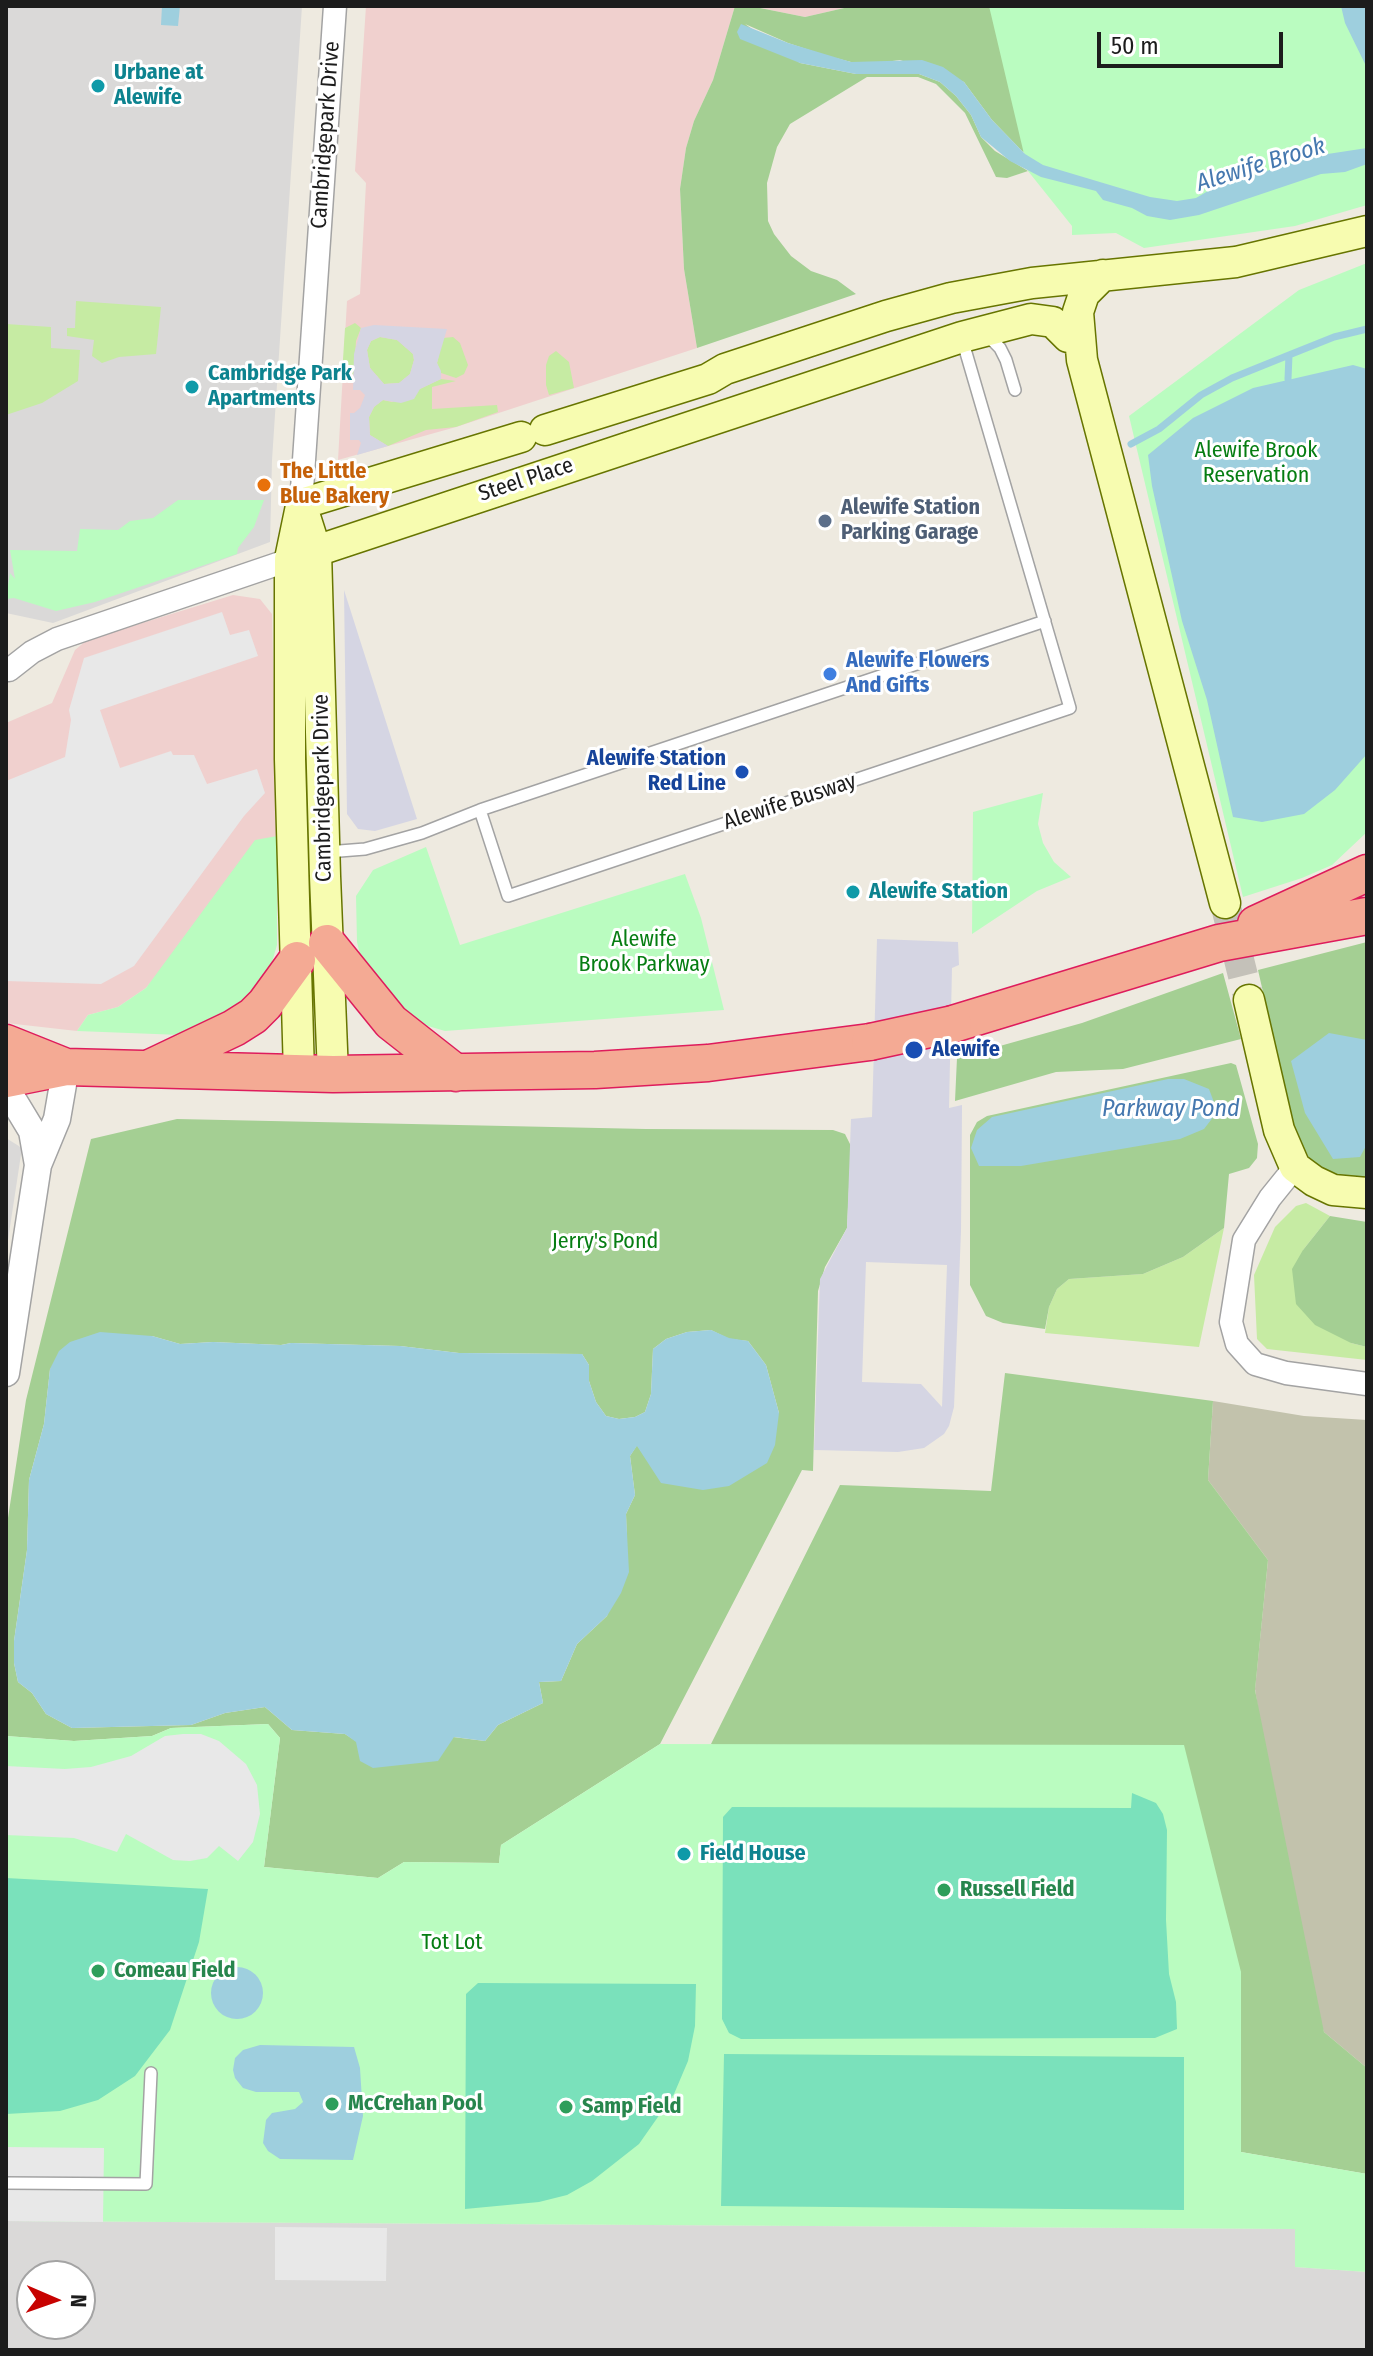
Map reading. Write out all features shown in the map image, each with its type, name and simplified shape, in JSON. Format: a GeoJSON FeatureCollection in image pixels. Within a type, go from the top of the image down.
{"type":"FeatureCollection","features":[{"type":"Feature","properties":{"kind":"highway"},"geometry":{"type":"LineString","coordinates":[[1306,899],[1367,860]]}},
{"type":"Feature","properties":{"kind":"highway"},"geometry":{"type":"LineString","coordinates":[[1219,943],[1306,899],[1367,873]]}},
{"type":"Feature","properties":{"kind":"highway"},"geometry":{"type":"LineString","coordinates":[[6,1079],[66,1067],[316,1074],[570,1071],[689,1064],[870,1042],[953,1024],[1219,943],[1359,915]]}},
{"type":"Feature","properties":{"kind":"highway"},"geometry":{"type":"LineString","coordinates":[[147,1070],[253,1016],[312,952],[391,1022],[456,1073]]}},
{"type":"Feature","properties":{"kind":"highway"},"geometry":{"type":"LineString","coordinates":[[6,1043],[66,1067]]}},
{"type":"Feature","properties":{"kind":"main road"},"geometry":{"type":"LineString","coordinates":[[1225,903],[1068,340],[1088,277],[1236,262],[1367,231]]}},
{"type":"Feature","properties":{"kind":"main road","name":"Steel Place"},"geometry":{"type":"LineString","coordinates":[[301,504],[618,408],[886,316],[951,298],[1088,277]]}},
{"type":"Feature","properties":{"kind":"main road","name":"Steel Place"},"geometry":{"type":"LineString","coordinates":[[303,555],[973,334],[1031,319],[1068,340]]}},
{"type":"Feature","properties":{"kind":"main road","name":"Cambridgepark Drive"},"geometry":{"type":"LineString","coordinates":[[301,504],[324,853],[312,952]]}},
{"type":"Feature","properties":{"kind":"main road","name":"Cambridgepark Drive"},"geometry":{"type":"LineString","coordinates":[[303,555],[290,759],[312,952],[316,1074]]}},
{"type":"Feature","properties":{"kind":"main road"},"geometry":{"type":"LineString","coordinates":[[1249,1000],[1279,1130],[1295,1167],[1333,1190],[1367,1193]]}},
{"type":"Feature","properties":{"kind":"street","name":"Cambridgepark Drive"},"geometry":{"type":"LineString","coordinates":[[301,504],[335,6]]}},
{"type":"Feature","properties":{"kind":"street","name":"Steel Place"},"geometry":{"type":"LineString","coordinates":[[9,670],[32,652],[57,639],[303,555]]}},
{"type":"Feature","properties":{"kind":"street"},"geometry":{"type":"LineString","coordinates":[[6,1373],[10,1315],[38,1165],[57,1119],[66,1067]]}},
{"type":"Feature","properties":{"kind":"street"},"geometry":{"type":"LineString","coordinates":[[6,1088],[32,1131],[38,1165]]}},
{"type":"Feature","properties":{"kind":"street"},"geometry":{"type":"LineString","coordinates":[[1295,1167],[1270,1198],[1244,1240],[1231,1322],[1237,1344],[1255,1364],[1286,1373],[1367,1384]]}},
{"type":"Feature","properties":{"kind":"lane"},"geometry":{"type":"LineString","coordinates":[[973,334],[1000,348],[1015,390]]}},
{"type":"Feature","properties":{"kind":"lane","name":"Alewife Busway"},"geometry":{"type":"LineString","coordinates":[[480,810],[508,896],[1070,708],[973,334]]}},
{"type":"Feature","properties":{"kind":"lane"},"geometry":{"type":"LineString","coordinates":[[324,853],[365,849],[422,833],[480,810],[1045,621]]}},
{"type":"Feature","properties":{"kind":"lane"},"geometry":{"type":"LineString","coordinates":[[6,2183],[146,2184],[151,2073]]}},
{"type":"Feature","properties":{"kind":"shaded area"},"geometry":{"type":"Polygon","coordinates":[[[6,6],[302,6],[272,460],[270,542],[53,623],[6,613],[6,6]]]}},
{"type":"Feature","properties":{"kind":"shaded area"},"geometry":{"type":"Polygon","coordinates":[[[366,6],[735,6],[713,80],[694,121],[680,189],[684,269],[697,348],[456,427],[338,460],[347,301],[360,294],[366,183],[355,171],[366,6]]]}},
{"type":"Feature","properties":{"kind":"shaded area"},"geometry":{"type":"Polygon","coordinates":[[[750,6],[853,6],[805,17],[750,6]]]}},
{"type":"Feature","properties":{"kind":"shaded area"},"geometry":{"type":"Polygon","coordinates":[[[374,325],[447,329],[437,363],[441,379],[420,389],[414,399],[401,403],[383,400],[374,407],[369,417],[370,435],[388,446],[357,455],[361,443],[350,440],[350,413],[360,408],[365,395],[360,390],[353,390],[354,354],[361,328],[374,325]],[[380,337],[371,341],[367,350],[370,368],[384,384],[399,383],[410,374],[413,354],[397,340],[380,337]]]}},
{"type":"Feature","properties":{"kind":"shaded area"},"geometry":{"type":"Polygon","coordinates":[[[344,590],[417,819],[375,831],[358,829],[347,814],[344,590]]]}},
{"type":"Feature","properties":{"kind":"shaded area"},"geometry":{"type":"Polygon","coordinates":[[[233,595],[260,599],[272,614],[277,836],[146,988],[118,1007],[88,1015],[77,1031],[6,1023],[6,723],[52,703],[75,650],[87,640],[233,595]]]}},
{"type":"Feature","properties":{"kind":"shaded area"},"geometry":{"type":"Polygon","coordinates":[[[222,612],[230,635],[249,630],[258,656],[100,710],[120,768],[171,751],[173,755],[194,755],[207,784],[257,769],[265,793],[244,816],[134,966],[101,984],[6,981],[6,781],[65,757],[71,720],[69,710],[84,658],[222,612]]]}},
{"type":"Feature","properties":{"kind":"shaded area"},"geometry":{"type":"Polygon","coordinates":[[[877,939],[958,942],[959,965],[952,968],[949,1108],[962,1105],[961,1231],[954,1407],[949,1426],[944,1434],[924,1448],[898,1452],[814,1450],[820,1279],[847,1228],[851,1119],[872,1117],[877,939]],[[866,1262],[862,1382],[921,1384],[942,1407],[947,1265],[866,1262]]]}},
{"type":"Feature","properties":{"kind":"shaded area"},"geometry":{"type":"Polygon","coordinates":[[[6,1138],[22,1148],[6,1253],[6,1138]]]}},
{"type":"Feature","properties":{"kind":"shaded area"},"geometry":{"type":"Polygon","coordinates":[[[1213,1401],[1304,1416],[1367,1420],[1367,2068],[1324,2032],[1293,1939],[1255,1689],[1268,1560],[1208,1480],[1213,1401]]]}},
{"type":"Feature","properties":{"kind":"shaded area"},"geometry":{"type":"Polygon","coordinates":[[[201,1734],[219,1741],[246,1764],[257,1785],[260,1814],[253,1842],[238,1861],[219,1846],[207,1858],[173,1860],[126,1834],[117,1852],[74,1838],[6,1835],[6,1766],[91,1767],[131,1756],[165,1736],[201,1734]]]}},
{"type":"Feature","properties":{"kind":"shaded area"},"geometry":{"type":"Polygon","coordinates":[[[6,2147],[104,2148],[103,2222],[6,2221],[6,2147]]]}},
{"type":"Feature","properties":{"kind":"shaded area"},"geometry":{"type":"Polygon","coordinates":[[[6,2221],[1295,2229],[1295,2267],[1367,2272],[1367,2350],[6,2350],[6,2221]]]}},
{"type":"Feature","properties":{"kind":"shaded area"},"geometry":{"type":"Polygon","coordinates":[[[275,2227],[387,2228],[386,2281],[275,2280],[275,2227]]]}},
{"type":"Feature","properties":{"kind":"green space"},"geometry":{"type":"Polygon","coordinates":[[[735,6],[805,17],[853,6],[1341,6],[1023,152],[992,120],[964,82],[900,60],[851,62],[824,55],[745,24],[800,63],[856,74],[919,74],[940,82],[971,115],[981,137],[995,151],[1028,171],[1007,178],[996,177],[965,113],[936,84],[918,77],[867,77],[790,124],[777,147],[767,183],[768,221],[791,256],[811,271],[837,280],[856,294],[697,348],[684,269],[680,189],[694,121],[713,80],[735,6]]]}},
{"type":"Feature","properties":{"kind":"green space"},"geometry":{"type":"Polygon","coordinates":[[[989,6],[1367,6],[1367,205],[1295,226],[1144,248],[1116,233],[1072,235],[1072,226],[1028,171],[989,6]]]}},
{"type":"Feature","properties":{"kind":"green space","name":"Alewife Brook Reservation"},"geometry":{"type":"Polygon","coordinates":[[[1367,263],[1367,832],[1332,865],[1243,897],[1129,416],[1299,290],[1367,263]]]}},
{"type":"Feature","properties":{"kind":"green space"},"geometry":{"type":"Polygon","coordinates":[[[76,301],[161,307],[156,354],[119,357],[102,363],[92,356],[94,340],[67,336],[67,328],[75,328],[76,301]]]}},
{"type":"Feature","properties":{"kind":"green space"},"geometry":{"type":"Polygon","coordinates":[[[355,323],[361,328],[356,341],[352,379],[346,380],[342,375],[345,328],[355,323]]]}},
{"type":"Feature","properties":{"kind":"green space"},"geometry":{"type":"Polygon","coordinates":[[[6,324],[51,327],[51,348],[80,350],[78,381],[42,403],[6,415],[6,324]]]}},
{"type":"Feature","properties":{"kind":"green space"},"geometry":{"type":"Polygon","coordinates":[[[380,337],[397,340],[413,354],[410,374],[399,383],[384,384],[370,368],[367,350],[371,341],[380,337]]]}},
{"type":"Feature","properties":{"kind":"green space"},"geometry":{"type":"Polygon","coordinates":[[[453,337],[460,343],[468,365],[464,374],[456,378],[441,373],[437,363],[443,338],[453,337]]]}},
{"type":"Feature","properties":{"kind":"green space"},"geometry":{"type":"Polygon","coordinates":[[[556,351],[569,362],[574,388],[549,395],[546,365],[549,356],[556,351]]]}},
{"type":"Feature","properties":{"kind":"green space"},"geometry":{"type":"Polygon","coordinates":[[[441,379],[456,381],[432,387],[432,409],[497,405],[498,412],[456,427],[426,430],[388,446],[370,435],[369,417],[374,407],[383,400],[392,402],[441,379]]]}},
{"type":"Feature","properties":{"kind":"green space"},"geometry":{"type":"Polygon","coordinates":[[[178,500],[264,500],[254,527],[237,554],[95,602],[56,611],[14,598],[6,599],[10,573],[15,579],[10,550],[77,551],[80,529],[118,530],[130,521],[153,518],[178,500]]]}},
{"type":"Feature","properties":{"kind":"green space"},"geometry":{"type":"Polygon","coordinates":[[[1043,793],[1038,824],[1043,843],[1054,862],[1071,877],[1037,891],[972,934],[973,812],[1043,793]]]}},
{"type":"Feature","properties":{"kind":"green space"},"geometry":{"type":"Polygon","coordinates":[[[277,836],[277,945],[267,979],[248,1005],[181,1035],[77,1031],[88,1015],[118,1007],[146,988],[255,840],[277,836]]]}},
{"type":"Feature","properties":{"kind":"green space","name":"Alewife Brook Parkway"},"geometry":{"type":"Polygon","coordinates":[[[426,847],[460,945],[685,874],[701,918],[724,1010],[445,1031],[418,1023],[396,1010],[363,967],[357,942],[356,896],[373,870],[426,847]]]}},
{"type":"Feature","properties":{"kind":"green space"},"geometry":{"type":"Polygon","coordinates":[[[1367,942],[1367,1178],[1342,1179],[1315,1167],[1296,1137],[1258,970],[1367,942]]]}},
{"type":"Feature","properties":{"kind":"green space"},"geometry":{"type":"Polygon","coordinates":[[[1223,973],[1241,1039],[1123,1069],[1056,1072],[955,1101],[957,1058],[1082,1023],[1223,973]]]}},
{"type":"Feature","properties":{"kind":"green space"},"geometry":{"type":"Polygon","coordinates":[[[1231,1063],[1236,1065],[1258,1144],[1257,1158],[1249,1168],[1229,1174],[1224,1228],[1183,1257],[1143,1274],[1069,1279],[1057,1289],[1049,1307],[1045,1329],[1003,1323],[986,1316],[970,1285],[970,1135],[977,1122],[987,1116],[1231,1063]]]}},
{"type":"Feature","properties":{"kind":"green space","name":"Jerry's Pond"},"geometry":{"type":"Polygon","coordinates":[[[177,1119],[833,1130],[845,1134],[851,1146],[847,1228],[825,1267],[818,1291],[813,1471],[802,1470],[660,1744],[501,1845],[499,1863],[404,1862],[378,1878],[264,1867],[280,1738],[268,1724],[171,1728],[152,1736],[74,1741],[6,1736],[6,1531],[26,1400],[91,1139],[177,1119]],[[711,1330],[687,1332],[666,1339],[653,1349],[651,1394],[645,1412],[619,1419],[606,1416],[596,1402],[589,1381],[589,1365],[582,1354],[459,1353],[400,1346],[291,1343],[180,1344],[152,1336],[50,1369],[44,1424],[29,1480],[27,1550],[14,1641],[18,1682],[32,1693],[46,1714],[72,1728],[191,1725],[225,1713],[265,1707],[292,1730],[345,1734],[356,1741],[453,1737],[485,1741],[498,1725],[543,1703],[539,1682],[561,1681],[577,1644],[607,1616],[627,1543],[626,1514],[635,1495],[630,1456],[637,1445],[641,1451],[779,1413],[766,1365],[748,1341],[729,1339],[711,1330]]]}},
{"type":"Feature","properties":{"kind":"green space"},"geometry":{"type":"Polygon","coordinates":[[[1306,1203],[1330,1216],[1303,1250],[1351,1343],[1367,1347],[1367,1360],[1267,1349],[1257,1339],[1254,1275],[1275,1227],[1296,1206],[1306,1203]]]}},
{"type":"Feature","properties":{"kind":"green space"},"geometry":{"type":"Polygon","coordinates":[[[1330,1216],[1367,1222],[1367,1347],[1351,1343],[1315,1325],[1296,1304],[1292,1269],[1330,1216]]]}},
{"type":"Feature","properties":{"kind":"green space"},"geometry":{"type":"Polygon","coordinates":[[[1224,1228],[1199,1347],[1045,1333],[1049,1307],[1057,1289],[1069,1279],[1143,1274],[1183,1257],[1224,1228]]]}},
{"type":"Feature","properties":{"kind":"green space"},"geometry":{"type":"Polygon","coordinates":[[[1005,1373],[1213,1401],[1208,1480],[1268,1560],[1255,1690],[1324,2032],[1367,2068],[1367,2174],[1241,2152],[1241,1972],[711,1744],[840,1485],[991,1491],[1005,1373]]]}},
{"type":"Feature","properties":{"kind":"green space","name":"Tot Lot"},"geometry":{"type":"Polygon","coordinates":[[[268,1724],[280,1738],[264,1867],[378,1878],[404,1862],[499,1863],[501,1845],[660,1744],[1184,1745],[1241,1972],[1241,2152],[1367,2174],[1367,2272],[1295,2267],[1295,2229],[6,2221],[6,1736],[74,1741],[152,1736],[171,1728],[268,1724]]]}},
{"type":"Feature","properties":{"kind":"green space","name":"Russell Field"},"geometry":{"type":"Polygon","coordinates":[[[1132,1793],[1156,1803],[1167,1830],[1166,1920],[1169,1974],[1176,2002],[1177,2029],[1155,2038],[741,2039],[729,2033],[722,2019],[723,1817],[732,1807],[1131,1808],[1132,1793]]]}},
{"type":"Feature","properties":{"kind":"green space","name":"Comeau Field"},"geometry":{"type":"Polygon","coordinates":[[[6,1878],[208,1889],[199,1942],[170,2030],[135,2076],[98,2100],[60,2111],[6,2114],[6,1878]]]}},
{"type":"Feature","properties":{"kind":"green space","name":"Samp Field"},"geometry":{"type":"Polygon","coordinates":[[[478,1983],[696,1984],[695,2026],[688,2061],[674,2094],[639,2144],[592,2181],[567,2195],[539,2202],[465,2209],[466,1994],[478,1983]]]}},
{"type":"Feature","properties":{"kind":"green space"},"geometry":{"type":"Polygon","coordinates":[[[724,2054],[1184,2057],[1184,2210],[721,2206],[724,2054]]]}},
{"type":"Feature","properties":{"kind":"water"},"geometry":{"type":"Polygon","coordinates":[[[162,6],[180,6],[178,26],[161,25],[162,6]]]}},
{"type":"Feature","properties":{"kind":"water"},"geometry":{"type":"Polygon","coordinates":[[[1341,6],[1367,6],[1367,68],[1345,23],[1341,6]]]}},
{"type":"Feature","properties":{"kind":"water"},"geometry":{"type":"Polygon","coordinates":[[[741,24],[788,43],[851,62],[922,60],[943,67],[964,82],[992,120],[1025,154],[1043,165],[1150,197],[1177,201],[1196,198],[1215,187],[1289,164],[1367,148],[1367,164],[1345,172],[1321,174],[1199,215],[1170,220],[1147,216],[1103,200],[1096,191],[1041,177],[1010,161],[981,137],[971,115],[940,82],[919,74],[856,74],[800,63],[740,39],[737,32],[741,24]]]}},
{"type":"Feature","properties":{"kind":"water","name":"Alewife Brook Reservation"},"geometry":{"type":"Polygon","coordinates":[[[1353,365],[1367,369],[1367,754],[1335,790],[1304,814],[1262,822],[1233,817],[1207,700],[1182,621],[1148,455],[1193,418],[1253,388],[1353,365]]]}},
{"type":"Feature","properties":{"kind":"water"},"geometry":{"type":"Polygon","coordinates":[[[1329,1033],[1367,1040],[1367,1144],[1360,1157],[1333,1159],[1305,1113],[1291,1061],[1329,1033]]]}},
{"type":"Feature","properties":{"kind":"water","name":"Parkway Pond"},"geometry":{"type":"Polygon","coordinates":[[[1168,1079],[1184,1079],[1209,1089],[1215,1105],[1214,1116],[1204,1129],[1180,1139],[1021,1166],[979,1166],[971,1148],[977,1130],[992,1117],[1168,1079]]]}},
{"type":"Feature","properties":{"kind":"water"},"geometry":{"type":"Polygon","coordinates":[[[711,1330],[729,1338],[748,1341],[766,1365],[779,1413],[775,1445],[767,1463],[729,1486],[703,1490],[661,1483],[637,1446],[630,1456],[635,1495],[626,1514],[629,1572],[621,1593],[607,1616],[577,1644],[561,1681],[539,1682],[543,1703],[498,1725],[485,1741],[454,1737],[438,1761],[373,1768],[360,1761],[356,1742],[345,1734],[292,1730],[265,1707],[225,1713],[191,1725],[72,1728],[46,1714],[32,1693],[18,1682],[14,1641],[27,1550],[29,1480],[44,1424],[50,1369],[59,1351],[70,1342],[100,1332],[152,1336],[180,1344],[291,1343],[400,1346],[459,1353],[582,1354],[589,1365],[589,1381],[596,1402],[606,1416],[619,1419],[645,1412],[651,1394],[653,1349],[666,1339],[687,1332],[711,1330]]]}},
{"type":"Feature","properties":{"kind":"water"},"geometry":{"type":"Polygon","coordinates":[[[237,1967],[255,1975],[263,1993],[255,2011],[237,2019],[219,2011],[211,1993],[219,1975],[237,1967]]]}},
{"type":"Feature","properties":{"kind":"water","name":"McCrehan Pool"},"geometry":{"type":"Polygon","coordinates":[[[260,2045],[354,2047],[360,2068],[363,2116],[353,2160],[280,2159],[268,2151],[263,2143],[266,2120],[272,2113],[295,2109],[303,2102],[299,2092],[256,2092],[243,2088],[235,2078],[235,2058],[243,2050],[260,2045]]]}},
{"type":"Feature","properties":{"kind":"waterway"},"geometry":{"type":"LineString","coordinates":[[1288,379],[1289,355],[1334,337],[1367,329]]}},
{"type":"Feature","properties":{"kind":"waterway"},"geometry":{"type":"LineString","coordinates":[[1131,444],[1159,429],[1201,395],[1232,378],[1289,355]]}},
{"type":"Feature","properties":{"kind":"tunnel"},"geometry":{"type":"LineString","coordinates":[[1225,903],[1249,1000]]}},
{"type":"Feature","properties":{"kind":"place","name":"Urbane at Alewife"},"geometry":{"type":"Point","coordinates":[98,86]}},
{"type":"Feature","properties":{"kind":"place","name":"Cambridge Park Apartments"},"geometry":{"type":"Point","coordinates":[192,387]}},
{"type":"Feature","properties":{"kind":"place","name":"The Little Blue Bakery"},"geometry":{"type":"Point","coordinates":[264,485]}},
{"type":"Feature","properties":{"kind":"place","name":"Alewife Station Parking Garage"},"geometry":{"type":"Point","coordinates":[825,521]}},
{"type":"Feature","properties":{"kind":"place","name":"Alewife Flowers And Gifts"},"geometry":{"type":"Point","coordinates":[830,674]}},
{"type":"Feature","properties":{"kind":"place","name":"Alewife Station Red Line"},"geometry":{"type":"Point","coordinates":[742,772]}},
{"type":"Feature","properties":{"kind":"place","name":"Alewife Station"},"geometry":{"type":"Point","coordinates":[853,892]}},
{"type":"Feature","properties":{"kind":"place","name":"Alewife"},"geometry":{"type":"Point","coordinates":[914,1050]}},
{"type":"Feature","properties":{"kind":"place","name":"Field House"},"geometry":{"type":"Point","coordinates":[684,1854]}},
{"type":"Feature","properties":{"kind":"place","name":"Russell Field"},"geometry":{"type":"Point","coordinates":[944,1890]}},
{"type":"Feature","properties":{"kind":"place","name":"Comeau Field"},"geometry":{"type":"Point","coordinates":[98,1971]}},
{"type":"Feature","properties":{"kind":"place","name":"McCrehan Pool"},"geometry":{"type":"Point","coordinates":[332,2104]}},
{"type":"Feature","properties":{"kind":"place","name":"Samp Field"},"geometry":{"type":"Point","coordinates":[566,2107]}},
{"type":"Feature","properties":{"kind":"water label","name":"Alewife Brook"},"geometry":{"type":"Point","coordinates":[1261,165]}}]}
